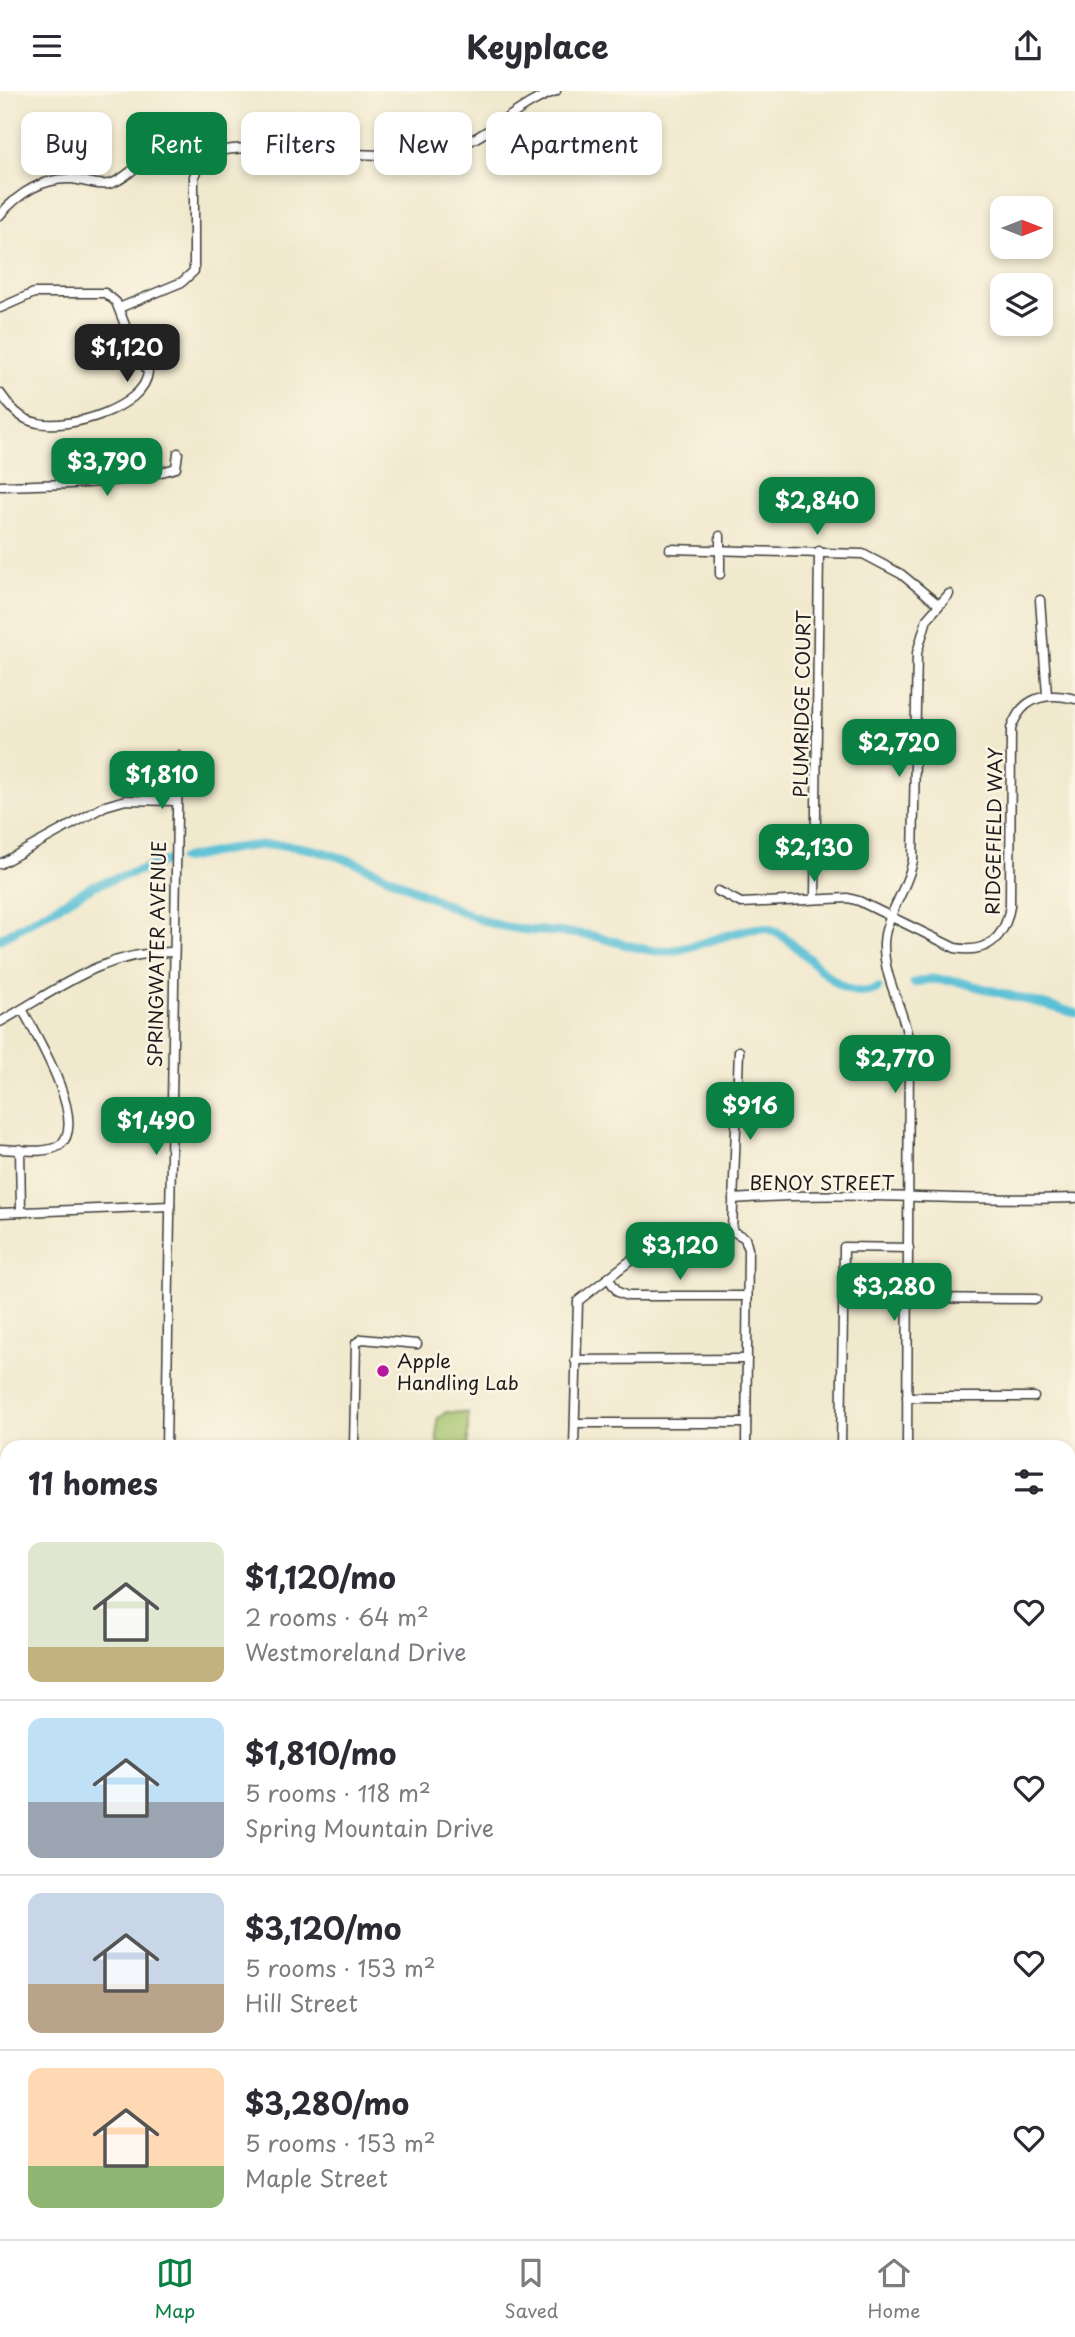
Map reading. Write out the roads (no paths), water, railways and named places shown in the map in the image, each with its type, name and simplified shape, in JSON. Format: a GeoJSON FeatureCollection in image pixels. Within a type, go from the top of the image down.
{"type":"FeatureCollection","features":[{"type":"Feature","properties":{"kind":"street"},"geometry":{"type":"LineString","coordinates":[[119,308],[182,282],[194,271],[194,176],[198,167],[212,154],[249,149],[350,154],[445,150],[480,135],[528,102],[556,91]]}},
{"type":"Feature","properties":{"kind":"street"},"geometry":{"type":"LineString","coordinates":[[0,215],[11,202],[38,185],[69,179],[108,184],[127,175]]}},
{"type":"Feature","properties":{"kind":"street"},"geometry":{"type":"LineString","coordinates":[[0,308],[34,293],[105,293],[114,298],[130,338],[148,372],[141,391],[125,404],[93,416],[44,424],[24,418],[0,394]]}},
{"type":"Feature","properties":{"kind":"street"},"geometry":{"type":"LineString","coordinates":[[0,486],[106,483],[142,478],[176,468],[178,453]]}},
{"type":"Feature","properties":{"kind":"street"},"geometry":{"type":"LineString","coordinates":[[720,536],[720,574]]}},
{"type":"Feature","properties":{"kind":"street"},"geometry":{"type":"LineString","coordinates":[[670,549],[849,552],[872,558],[901,574],[938,604]]}},
{"type":"Feature","properties":{"kind":"street","name":"PLUMRIDGE COURT"},"geometry":{"type":"LineString","coordinates":[[815,898],[819,551]]}},
{"type":"Feature","properties":{"kind":"street"},"geometry":{"type":"LineString","coordinates":[[906,1440],[910,1199],[909,1044],[907,1025],[892,994],[884,942],[907,886],[913,860],[917,653],[924,627],[938,604],[949,594]]}},
{"type":"Feature","properties":{"kind":"street"},"geometry":{"type":"LineString","coordinates":[[1040,600],[1047,695],[1075,699]]}},
{"type":"Feature","properties":{"kind":"street","name":"RIDGEFIELD WAY"},"geometry":{"type":"LineString","coordinates":[[718,891],[741,903],[815,898],[859,901],[955,948],[969,951],[988,946],[1000,937],[1010,906],[1011,729],[1023,706],[1047,695]]}},
{"type":"Feature","properties":{"kind":"street","name":"SPRINGWATER AVENUE"},"geometry":{"type":"LineString","coordinates":[[166,1440],[178,756]]}},
{"type":"Feature","properties":{"kind":"street"},"geometry":{"type":"LineString","coordinates":[[0,864],[105,806],[126,800],[176,801]]}},
{"type":"Feature","properties":{"kind":"street"},"geometry":{"type":"LineString","coordinates":[[0,1022],[113,959],[143,953],[173,952]]}},
{"type":"Feature","properties":{"kind":"street"},"geometry":{"type":"LineString","coordinates":[[0,1149],[52,1149],[61,1145],[66,1136],[60,1085],[22,1009]]}},
{"type":"Feature","properties":{"kind":"street"},"geometry":{"type":"LineString","coordinates":[[732,1231],[738,1051]]}},
{"type":"Feature","properties":{"kind":"street"},"geometry":{"type":"LineString","coordinates":[[20,1149],[21,1212]]}},
{"type":"Feature","properties":{"kind":"street","name":"BENOY STREET"},"geometry":{"type":"LineString","coordinates":[[733,1199],[899,1196],[910,1199],[1075,1198]]}},
{"type":"Feature","properties":{"kind":"street"},"geometry":{"type":"LineString","coordinates":[[0,1213],[170,1206]]}},
{"type":"Feature","properties":{"kind":"street"},"geometry":{"type":"LineString","coordinates":[[574,1440],[577,1304],[669,1231],[732,1231],[745,1238],[747,1243],[746,1440]]}},
{"type":"Feature","properties":{"kind":"street"},"geometry":{"type":"LineString","coordinates":[[841,1440],[844,1247],[909,1248]]}},
{"type":"Feature","properties":{"kind":"street"},"geometry":{"type":"LineString","coordinates":[[608,1277],[618,1291],[626,1296],[747,1296]]}},
{"type":"Feature","properties":{"kind":"street"},"geometry":{"type":"LineString","coordinates":[[909,1299],[1036,1299]]}},
{"type":"Feature","properties":{"kind":"street"},"geometry":{"type":"LineString","coordinates":[[354,1440],[356,1343],[362,1339],[417,1344]]}},
{"type":"Feature","properties":{"kind":"street"},"geometry":{"type":"LineString","coordinates":[[576,1360],[747,1359]]}},
{"type":"Feature","properties":{"kind":"street"},"geometry":{"type":"LineString","coordinates":[[907,1397],[1034,1397]]}},
{"type":"Feature","properties":{"kind":"street"},"geometry":{"type":"LineString","coordinates":[[575,1423],[746,1423]]}},
{"type":"Feature","properties":{"kind":"waterway"},"geometry":{"type":"LineString","coordinates":[[182,859],[256,845],[309,849],[362,865],[462,912],[500,926],[588,935],[655,951],[683,948],[745,930],[768,929],[781,935],[821,970],[849,989],[863,992],[878,988]]}},
{"type":"Feature","properties":{"kind":"waterway"},"geometry":{"type":"LineString","coordinates":[[0,939],[93,886],[170,860]]}},
{"type":"Feature","properties":{"kind":"waterway"},"geometry":{"type":"LineString","coordinates":[[914,983],[930,979],[956,981],[1075,1013]]}},
{"type":"Feature","properties":{"kind":"place","name":"Apple Handling Lab"},"geometry":{"type":"Point","coordinates":[383,1371]}}]}
